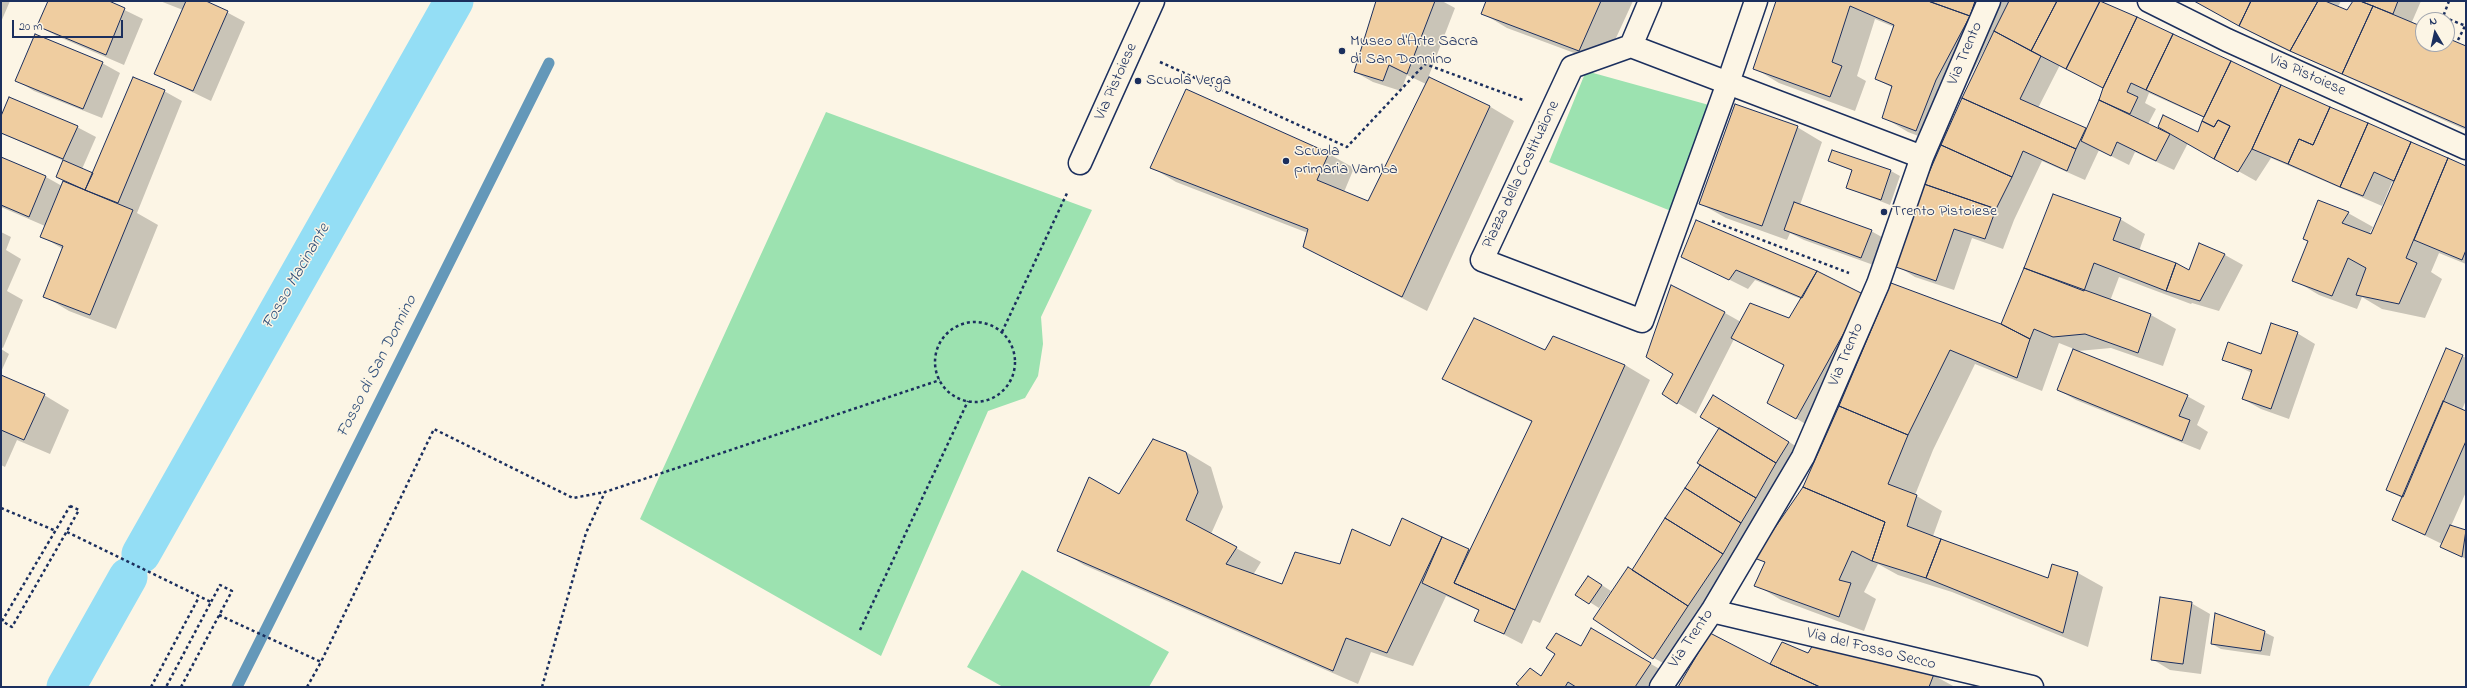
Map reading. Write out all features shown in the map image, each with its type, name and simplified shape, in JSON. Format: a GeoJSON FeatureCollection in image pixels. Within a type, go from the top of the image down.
{"type":"FeatureCollection","features":[{"type":"Feature","properties":{"kind":"street","name":"Via Pistoiese"},"geometry":{"type":"LineString","coordinates":[[1080,164],[1153,1]]}},
{"type":"Feature","properties":{"kind":"street"},"geometry":{"type":"LineString","coordinates":[[1650,1],[1631,46],[1922,157]]}},
{"type":"Feature","properties":{"kind":"street","name":"Piazza della Costituzione"},"geometry":{"type":"LineString","coordinates":[[1631,46],[1572,67],[1482,260],[1642,321],[1756,1]]}},
{"type":"Feature","properties":{"kind":"street","name":"Via Trento"},"geometry":{"type":"LineString","coordinates":[[1660,687],[1712,611],[1803,457],[1878,284],[1922,157],[1989,1]]}},
{"type":"Feature","properties":{"kind":"street","name":"Via Pistoiese"},"geometry":{"type":"LineString","coordinates":[[2149,1],[2226,40],[2466,148]]}},
{"type":"Feature","properties":{"kind":"street","name":"Via del Fosso Secco"},"geometry":{"type":"LineString","coordinates":[[1712,611],[2032,687]]}},
{"type":"Feature","properties":{"kind":"path"},"geometry":{"type":"LineString","coordinates":[[2449,1],[2443,17],[2466,26],[2458,40]]}},
{"type":"Feature","properties":{"kind":"path"},"geometry":{"type":"LineString","coordinates":[[1132,49],[1347,147],[1425,64],[1552,111]]}},
{"type":"Feature","properties":{"kind":"path"},"geometry":{"type":"LineString","coordinates":[[1002,332],[1080,164]]}},
{"type":"Feature","properties":{"kind":"path"},"geometry":{"type":"LineString","coordinates":[[1682,210],[1878,284]]}},
{"type":"Feature","properties":{"kind":"path"},"geometry":{"type":"LineString","coordinates":[[976,321],[990,324],[1002,332],[1012,346],[1015,359],[1014,373],[1006,388],[995,396],[982,401],[968,401],[948,391],[940,380],[935,366],[936,352],[942,339],[951,329],[964,323],[976,321]]}},
{"type":"Feature","properties":{"kind":"path"},"geometry":{"type":"LineString","coordinates":[[307,687],[322,662],[434,429],[573,498],[605,492],[940,380]]}},
{"type":"Feature","properties":{"kind":"path"},"geometry":{"type":"LineString","coordinates":[[860,630],[968,401]]}},
{"type":"Feature","properties":{"kind":"path"},"geometry":{"type":"LineString","coordinates":[[542,687],[586,533],[605,492]]}},
{"type":"Feature","properties":{"kind":"path"},"geometry":{"type":"LineString","coordinates":[[70,506],[79,510],[68,532],[12,627],[2,621],[56,531],[70,506]]}},
{"type":"Feature","properties":{"kind":"path"},"geometry":{"type":"LineString","coordinates":[[1,508],[56,531]]}},
{"type":"Feature","properties":{"kind":"path"},"geometry":{"type":"LineString","coordinates":[[68,532],[79,539],[210,602]]}},
{"type":"Feature","properties":{"kind":"path"},"geometry":{"type":"LineString","coordinates":[[166,687],[220,585],[232,591],[181,687]]}},
{"type":"Feature","properties":{"kind":"path"},"geometry":{"type":"LineString","coordinates":[[151,687],[199,597]]}},
{"type":"Feature","properties":{"kind":"path"},"geometry":{"type":"LineString","coordinates":[[219,615],[322,662]]}},
{"type":"Feature","properties":{"kind":"green space"},"geometry":{"type":"Polygon","coordinates":[[[1586,71],[1709,105],[1671,211],[1549,162],[1586,71]]]}},
{"type":"Feature","properties":{"kind":"green space"},"geometry":{"type":"Polygon","coordinates":[[[826,112],[1092,210],[1041,317],[1043,344],[1038,376],[1025,398],[988,411],[881,656],[640,519],[826,112]]]}},
{"type":"Feature","properties":{"kind":"green space"},"geometry":{"type":"Polygon","coordinates":[[[1022,570],[1169,652],[1149,687],[1003,687],[967,667],[1022,570]]]}},
{"type":"Feature","properties":{"kind":"building"},"geometry":{"type":"Polygon","coordinates":[[[48,1],[109,1],[125,8],[106,55],[37,26],[48,1]]]}},
{"type":"Feature","properties":{"kind":"building"},"geometry":{"type":"Polygon","coordinates":[[[186,1],[206,1],[228,11],[193,91],[154,74],[186,1]]]}},
{"type":"Feature","properties":{"kind":"building"},"geometry":{"type":"Polygon","coordinates":[[[1376,1],[1435,1],[1407,74],[1389,65],[1383,81],[1354,72],[1376,1]]]}},
{"type":"Feature","properties":{"kind":"building"},"geometry":{"type":"Polygon","coordinates":[[[1486,1],[1601,1],[1579,51],[1481,14],[1486,1]]]}},
{"type":"Feature","properties":{"kind":"building"},"geometry":{"type":"Polygon","coordinates":[[[1776,1],[1928,1],[1970,16],[1936,80],[1916,131],[1882,118],[1892,86],[1875,79],[1894,25],[1850,6],[1832,62],[1842,66],[1830,97],[1753,69],[1776,1]]]}},
{"type":"Feature","properties":{"kind":"building"},"geometry":{"type":"Polygon","coordinates":[[[1928,1],[1975,1],[1970,16],[1928,1]]]}},
{"type":"Feature","properties":{"kind":"building"},"geometry":{"type":"Polygon","coordinates":[[[2009,1],[2057,1],[2031,51],[1994,31],[2009,1]]]}},
{"type":"Feature","properties":{"kind":"building"},"geometry":{"type":"Polygon","coordinates":[[[2057,1],[2100,1],[2066,69],[2031,51],[2057,1]]]}},
{"type":"Feature","properties":{"kind":"building"},"geometry":{"type":"Polygon","coordinates":[[[2100,1],[2137,17],[2103,88],[2066,69],[2100,1]]]}},
{"type":"Feature","properties":{"kind":"building"},"geometry":{"type":"Polygon","coordinates":[[[2194,1],[2251,1],[2239,26],[2194,1]]]}},
{"type":"Feature","properties":{"kind":"building"},"geometry":{"type":"Polygon","coordinates":[[[2251,1],[2318,1],[2290,51],[2239,26],[2251,1]]]}},
{"type":"Feature","properties":{"kind":"building"},"geometry":{"type":"Polygon","coordinates":[[[2318,1],[2325,1],[2347,10],[2353,1],[2360,1],[2373,6],[2342,74],[2290,51],[2318,1]]]}},
{"type":"Feature","properties":{"kind":"building"},"geometry":{"type":"Polygon","coordinates":[[[2360,1],[2398,1],[2393,14],[2360,1]]]}},
{"type":"Feature","properties":{"kind":"building"},"geometry":{"type":"Polygon","coordinates":[[[2373,6],[2415,24],[2415,52],[2455,52],[2455,41],[2466,46],[2466,128],[2342,74],[2373,6]]]}},
{"type":"Feature","properties":{"kind":"building"},"geometry":{"type":"Polygon","coordinates":[[[2137,17],[2173,34],[2146,90],[2131,83],[2127,92],[2138,97],[2130,114],[2099,100],[2103,88],[2137,17]]]}},
{"type":"Feature","properties":{"kind":"building"},"geometry":{"type":"Polygon","coordinates":[[[1994,31],[2041,56],[2020,99],[2086,128],[2076,149],[1962,98],[1994,31]]]}},
{"type":"Feature","properties":{"kind":"building"},"geometry":{"type":"Polygon","coordinates":[[[35,34],[103,62],[83,109],[15,81],[35,34]]]}},
{"type":"Feature","properties":{"kind":"building"},"geometry":{"type":"Polygon","coordinates":[[[2173,34],[2231,61],[2204,117],[2146,90],[2173,34]]]}},
{"type":"Feature","properties":{"kind":"building"},"geometry":{"type":"Polygon","coordinates":[[[2231,61],[2281,85],[2252,149],[2238,172],[2214,159],[2230,126],[2218,120],[2214,127],[2202,121],[2231,61]]]}},
{"type":"Feature","properties":{"kind":"building"},"geometry":{"type":"Polygon","coordinates":[[[133,77],[165,90],[118,203],[85,190],[133,77]]]}},
{"type":"Feature","properties":{"kind":"building"},"geometry":{"type":"Polygon","coordinates":[[[1429,77],[1490,106],[1402,297],[1303,247],[1308,229],[1150,168],[1186,89],[1329,153],[1317,180],[1368,201],[1429,77]]]}},
{"type":"Feature","properties":{"kind":"building"},"geometry":{"type":"Polygon","coordinates":[[[2281,85],[2330,107],[2313,145],[2299,139],[2288,164],[2252,149],[2281,85]]]}},
{"type":"Feature","properties":{"kind":"building"},"geometry":{"type":"Polygon","coordinates":[[[9,97],[78,126],[63,159],[1,133],[1,116],[9,97]]]}},
{"type":"Feature","properties":{"kind":"building"},"geometry":{"type":"Polygon","coordinates":[[[1962,98],[2076,149],[2067,171],[2023,151],[2012,177],[1941,145],[1962,98]]]}},
{"type":"Feature","properties":{"kind":"building"},"geometry":{"type":"Polygon","coordinates":[[[2099,100],[2170,134],[2156,161],[2117,142],[2111,156],[2081,141],[2099,100]]]}},
{"type":"Feature","properties":{"kind":"building"},"geometry":{"type":"Polygon","coordinates":[[[1735,104],[1798,126],[1762,226],[1699,204],[1735,104]]]}},
{"type":"Feature","properties":{"kind":"building"},"geometry":{"type":"Polygon","coordinates":[[[2330,107],[2368,123],[2340,187],[2288,164],[2299,139],[2313,145],[2330,107]]]}},
{"type":"Feature","properties":{"kind":"building"},"geometry":{"type":"Polygon","coordinates":[[[2163,115],[2198,132],[2202,121],[2214,127],[2218,120],[2230,126],[2214,159],[2158,127],[2163,115]]]}},
{"type":"Feature","properties":{"kind":"building"},"geometry":{"type":"Polygon","coordinates":[[[2368,123],[2411,142],[2394,181],[2374,172],[2363,196],[2340,187],[2368,123]]]}},
{"type":"Feature","properties":{"kind":"building"},"geometry":{"type":"Polygon","coordinates":[[[2411,142],[2448,158],[2406,258],[2417,263],[2399,304],[2356,295],[2366,268],[2348,258],[2332,296],[2292,281],[2308,241],[2303,239],[2318,200],[2349,212],[2342,223],[2371,234],[2411,142]]]}},
{"type":"Feature","properties":{"kind":"building"},"geometry":{"type":"Polygon","coordinates":[[[1941,145],[2012,177],[1996,209],[1924,184],[1941,145]]]}},
{"type":"Feature","properties":{"kind":"building"},"geometry":{"type":"Polygon","coordinates":[[[1832,150],[1891,170],[1881,200],[1846,188],[1852,170],[1828,161],[1832,150]]]}},
{"type":"Feature","properties":{"kind":"building"},"geometry":{"type":"Polygon","coordinates":[[[1,157],[46,176],[29,217],[1,205],[1,157]]]}},
{"type":"Feature","properties":{"kind":"building"},"geometry":{"type":"Polygon","coordinates":[[[2448,158],[2466,166],[2466,250],[2462,260],[2414,240],[2448,158]]]}},
{"type":"Feature","properties":{"kind":"building"},"geometry":{"type":"Polygon","coordinates":[[[63,160],[93,173],[85,190],[56,177],[63,160]]]}},
{"type":"Feature","properties":{"kind":"building"},"geometry":{"type":"Polygon","coordinates":[[[63,181],[133,210],[90,315],[43,297],[63,246],[40,237],[63,181]]]}},
{"type":"Feature","properties":{"kind":"building"},"geometry":{"type":"Polygon","coordinates":[[[1924,184],[1996,209],[1985,239],[1954,229],[1936,281],[1896,267],[1924,184]]]}},
{"type":"Feature","properties":{"kind":"building"},"geometry":{"type":"Polygon","coordinates":[[[2053,194],[2121,218],[2113,240],[2176,263],[2166,291],[2094,263],[2084,291],[2024,268],[2053,194]]]}},
{"type":"Feature","properties":{"kind":"building"},"geometry":{"type":"Polygon","coordinates":[[[1794,202],[1872,230],[1861,258],[1784,230],[1794,202]]]}},
{"type":"Feature","properties":{"kind":"building"},"geometry":{"type":"Polygon","coordinates":[[[1696,220],[1817,271],[1802,298],[1736,270],[1729,280],[1681,257],[1696,220]]]}},
{"type":"Feature","properties":{"kind":"building"},"geometry":{"type":"Polygon","coordinates":[[[2199,243],[2225,254],[2200,301],[2166,291],[2176,263],[2189,270],[2199,243]]]}},
{"type":"Feature","properties":{"kind":"building"},"geometry":{"type":"Polygon","coordinates":[[[2024,268],[2151,314],[2138,353],[2085,334],[2053,337],[2034,329],[2030,339],[2001,324],[2024,268]]]}},
{"type":"Feature","properties":{"kind":"building"},"geometry":{"type":"Polygon","coordinates":[[[1817,271],[1865,295],[1796,419],[1767,403],[1784,365],[1731,338],[1750,303],[1789,318],[1817,271]]]}},
{"type":"Feature","properties":{"kind":"building"},"geometry":{"type":"Polygon","coordinates":[[[1891,283],[2001,324],[2030,339],[2017,378],[1950,350],[1908,435],[1839,406],[1891,283]]]}},
{"type":"Feature","properties":{"kind":"building"},"geometry":{"type":"Polygon","coordinates":[[[1671,285],[1725,312],[1677,404],[1662,394],[1673,374],[1646,357],[1671,285]]]}},
{"type":"Feature","properties":{"kind":"building"},"geometry":{"type":"Polygon","coordinates":[[[1474,318],[1545,350],[1553,336],[1625,365],[1515,610],[1454,583],[1532,421],[1442,379],[1474,318]]]}},
{"type":"Feature","properties":{"kind":"building"},"geometry":{"type":"Polygon","coordinates":[[[2271,323],[2298,332],[2271,409],[2242,399],[2252,370],[2222,360],[2228,342],[2261,354],[2271,323]]]}},
{"type":"Feature","properties":{"kind":"building"},"geometry":{"type":"Polygon","coordinates":[[[2446,348],[2463,355],[2403,497],[2386,490],[2446,348]]]}},
{"type":"Feature","properties":{"kind":"building"},"geometry":{"type":"Polygon","coordinates":[[[2073,349],[2188,395],[2179,416],[2190,420],[2182,441],[2057,390],[2073,349]]]}},
{"type":"Feature","properties":{"kind":"building"},"geometry":{"type":"Polygon","coordinates":[[[1,375],[45,394],[24,440],[1,430],[1,375]]]}},
{"type":"Feature","properties":{"kind":"building"},"geometry":{"type":"Polygon","coordinates":[[[1713,395],[1789,442],[1776,463],[1700,417],[1713,395]]]}},
{"type":"Feature","properties":{"kind":"building"},"geometry":{"type":"Polygon","coordinates":[[[2443,401],[2466,411],[2466,441],[2425,535],[2392,520],[2443,401]]]}},
{"type":"Feature","properties":{"kind":"building"},"geometry":{"type":"Polygon","coordinates":[[[1839,406],[1908,435],[1888,484],[1917,495],[1907,526],[1941,539],[1926,578],[1872,561],[1885,522],[1803,487],[1839,406]]]}},
{"type":"Feature","properties":{"kind":"building"},"geometry":{"type":"Polygon","coordinates":[[[1719,428],[1776,463],[1756,498],[1697,463],[1719,428]]]}},
{"type":"Feature","properties":{"kind":"building"},"geometry":{"type":"Polygon","coordinates":[[[1153,439],[1186,452],[1198,492],[1186,520],[1237,547],[1226,564],[1282,584],[1295,552],[1340,564],[1352,529],[1390,546],[1402,518],[1442,537],[1387,653],[1346,638],[1333,671],[1057,551],[1089,477],[1119,494],[1153,439]]]}},
{"type":"Feature","properties":{"kind":"building"},"geometry":{"type":"Polygon","coordinates":[[[1700,465],[1756,498],[1741,523],[1685,488],[1700,465]]]}},
{"type":"Feature","properties":{"kind":"building"},"geometry":{"type":"Polygon","coordinates":[[[1803,487],[1885,522],[1872,561],[1852,551],[1839,580],[1851,583],[1839,617],[1754,586],[1765,562],[1754,558],[1803,487]]]}},
{"type":"Feature","properties":{"kind":"building"},"geometry":{"type":"Polygon","coordinates":[[[1685,488],[1741,523],[1723,554],[1665,518],[1685,488]]]}},
{"type":"Feature","properties":{"kind":"building"},"geometry":{"type":"Polygon","coordinates":[[[1665,518],[1723,554],[1688,606],[1632,570],[1665,518]]]}},
{"type":"Feature","properties":{"kind":"building"},"geometry":{"type":"Polygon","coordinates":[[[2450,525],[2466,530],[2462,557],[2440,547],[2450,525]]]}},
{"type":"Feature","properties":{"kind":"building"},"geometry":{"type":"Polygon","coordinates":[[[1442,537],[1469,549],[1454,583],[1515,610],[1504,634],[1474,621],[1479,610],[1422,583],[1442,537]]]}},
{"type":"Feature","properties":{"kind":"building"},"geometry":{"type":"Polygon","coordinates":[[[1941,539],[2048,578],[2052,564],[2078,572],[2063,633],[1926,578],[1941,539]]]}},
{"type":"Feature","properties":{"kind":"building"},"geometry":{"type":"Polygon","coordinates":[[[1628,567],[1688,606],[1653,659],[1593,619],[1628,567]]]}},
{"type":"Feature","properties":{"kind":"building"},"geometry":{"type":"Polygon","coordinates":[[[1588,576],[1602,585],[1589,604],[1575,595],[1588,576]]]}},
{"type":"Feature","properties":{"kind":"building"},"geometry":{"type":"Polygon","coordinates":[[[2160,597],[2192,602],[2183,664],[2151,660],[2160,597]]]}},
{"type":"Feature","properties":{"kind":"building"},"geometry":{"type":"Polygon","coordinates":[[[2215,613],[2265,631],[2261,651],[2211,644],[2215,613]]]}},
{"type":"Feature","properties":{"kind":"building"},"geometry":{"type":"Polygon","coordinates":[[[1591,628],[1651,663],[1635,687],[1576,687],[1568,682],[1565,687],[1520,687],[1516,684],[1530,668],[1541,676],[1555,654],[1546,648],[1556,633],[1581,646],[1591,628]]]}},
{"type":"Feature","properties":{"kind":"building"},"geometry":{"type":"Polygon","coordinates":[[[1710,633],[1770,664],[1820,687],[1678,687],[1710,633]]]}},
{"type":"Feature","properties":{"kind":"building"},"geometry":{"type":"Polygon","coordinates":[[[1816,640],[1934,674],[1929,687],[1820,687],[1770,664],[1782,642],[1808,653],[1816,640]]]}},
{"type":"Feature","properties":{"kind":"waterway","name":"Fosso Macinante"},"geometry":{"type":"LineString","coordinates":[[141,554],[454,1]]}},
{"type":"Feature","properties":{"kind":"waterway","name":"Fosso di San Donnino"},"geometry":{"type":"LineString","coordinates":[[237,687],[549,63]]}},
{"type":"Feature","properties":{"kind":"waterway","name":"Fosso Macinante"},"geometry":{"type":"LineString","coordinates":[[66,687],[128,577]]}},
{"type":"Feature","properties":{"kind":"place","name":"Museo d'Arte Sacra di San Donnino"},"geometry":{"type":"Point","coordinates":[1342,51]}},
{"type":"Feature","properties":{"kind":"place","name":"Scuola Verga"},"geometry":{"type":"Point","coordinates":[1138,81]}},
{"type":"Feature","properties":{"kind":"place","name":"Scuola primaria Vamba"},"geometry":{"type":"Point","coordinates":[1286,161]}},
{"type":"Feature","properties":{"kind":"place","name":"Trento Pistoiese"},"geometry":{"type":"Point","coordinates":[1884,212]}}]}
